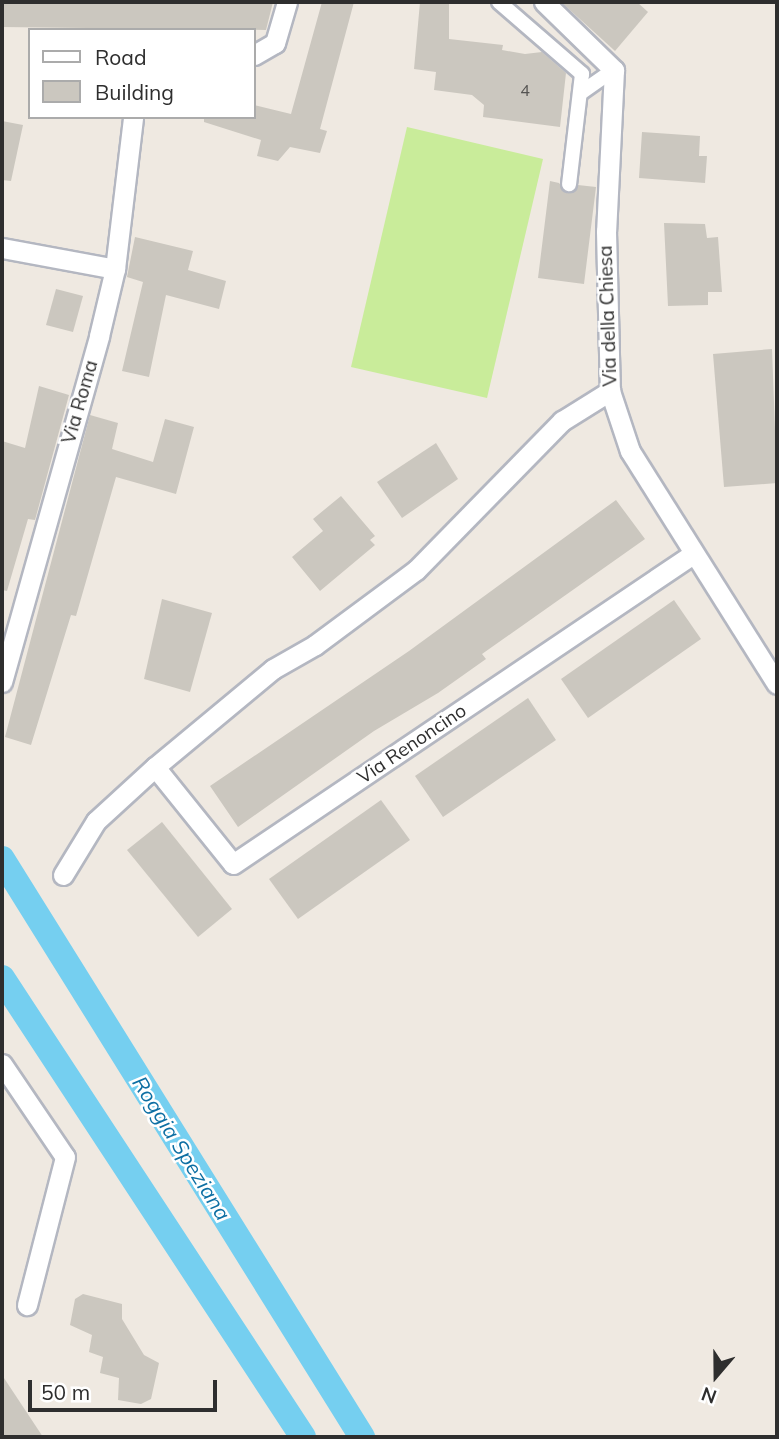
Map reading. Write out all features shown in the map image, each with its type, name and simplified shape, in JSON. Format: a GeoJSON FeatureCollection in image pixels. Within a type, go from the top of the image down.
{"type":"FeatureCollection","features":[{"type":"Feature","properties":{"kind":"street"},"geometry":{"type":"LineString","coordinates":[[256,54],[275,43],[287,2]]}},
{"type":"Feature","properties":{"kind":"street"},"geometry":{"type":"LineString","coordinates":[[499,2],[582,74],[582,92],[569,184]]}},
{"type":"Feature","properties":{"kind":"street"},"geometry":{"type":"LineString","coordinates":[[544,2],[614,70],[582,92]]}},
{"type":"Feature","properties":{"kind":"street","name":"Via della Chiesa"},"geometry":{"type":"LineString","coordinates":[[614,70],[606,230],[610,391],[630,451],[777,684]]}},
{"type":"Feature","properties":{"kind":"street","name":"Via Roma"},"geometry":{"type":"LineString","coordinates":[[2,681],[115,269],[133,119]]}},
{"type":"Feature","properties":{"kind":"street"},"geometry":{"type":"LineString","coordinates":[[2,248],[115,269]]}},
{"type":"Feature","properties":{"kind":"street"},"geometry":{"type":"LineString","coordinates":[[63,875],[96,821],[155,767],[273,668],[315,645],[416,570],[562,421],[610,391]]}},
{"type":"Feature","properties":{"kind":"street","name":"Via Renoncino"},"geometry":{"type":"LineString","coordinates":[[155,767],[233,864],[693,554]]}},
{"type":"Feature","properties":{"kind":"street"},"geometry":{"type":"LineString","coordinates":[[2,1064],[65,1157],[27,1305]]}},
{"type":"Feature","properties":{"kind":"green space"},"geometry":{"type":"Polygon","coordinates":[[[407,127],[543,159],[487,398],[351,367],[407,127]]]}},
{"type":"Feature","properties":{"kind":"building"},"geometry":{"type":"Polygon","coordinates":[[[3,2],[273,2],[266,30],[2,27],[3,2]]]}},
{"type":"Feature","properties":{"kind":"building"},"geometry":{"type":"Polygon","coordinates":[[[322,2],[354,2],[320,129],[327,131],[320,153],[290,147],[278,161],[257,156],[261,140],[204,122],[204,119],[256,119],[256,105],[291,114],[322,2]]]}},
{"type":"Feature","properties":{"kind":"building"},"geometry":{"type":"Polygon","coordinates":[[[420,2],[449,2],[449,39],[503,45],[502,50],[525,54],[542,52],[566,73],[560,127],[483,117],[484,105],[472,95],[434,90],[436,72],[414,69],[420,2]]]}},
{"type":"Feature","properties":{"kind":"building"},"geometry":{"type":"Polygon","coordinates":[[[561,2],[637,2],[648,12],[615,51],[561,2]]]}},
{"type":"Feature","properties":{"kind":"building"},"geometry":{"type":"Polygon","coordinates":[[[2,121],[23,125],[11,181],[2,180],[2,121]]]}},
{"type":"Feature","properties":{"kind":"building"},"geometry":{"type":"Polygon","coordinates":[[[642,132],[700,136],[699,156],[707,156],[705,183],[639,178],[642,132]]]}},
{"type":"Feature","properties":{"kind":"building"},"geometry":{"type":"Polygon","coordinates":[[[550,181],[559,183],[567,193],[578,185],[596,187],[584,284],[538,278],[550,181]]]}},
{"type":"Feature","properties":{"kind":"building"},"geometry":{"type":"Polygon","coordinates":[[[664,223],[705,224],[707,238],[718,237],[722,292],[708,292],[708,305],[668,306],[664,223]]]}},
{"type":"Feature","properties":{"kind":"building"},"geometry":{"type":"Polygon","coordinates":[[[135,237],[193,251],[188,270],[226,281],[219,309],[166,295],[149,377],[122,371],[143,282],[127,277],[135,237]]]}},
{"type":"Feature","properties":{"kind":"building"},"geometry":{"type":"Polygon","coordinates":[[[56,289],[83,296],[73,332],[46,325],[56,289]]]}},
{"type":"Feature","properties":{"kind":"building"},"geometry":{"type":"Polygon","coordinates":[[[772,349],[777,483],[724,487],[713,354],[772,349]]]}},
{"type":"Feature","properties":{"kind":"building"},"geometry":{"type":"Polygon","coordinates":[[[39,386],[69,395],[35,520],[28,519],[7,591],[2,590],[2,441],[25,448],[39,386]]]}},
{"type":"Feature","properties":{"kind":"building"},"geometry":{"type":"Polygon","coordinates":[[[90,415],[118,423],[112,449],[153,462],[165,419],[194,427],[176,494],[116,477],[76,616],[71,615],[31,745],[5,737],[90,415]]]}},
{"type":"Feature","properties":{"kind":"building"},"geometry":{"type":"Polygon","coordinates":[[[436,443],[458,479],[402,518],[377,482],[436,443]]]}},
{"type":"Feature","properties":{"kind":"building"},"geometry":{"type":"Polygon","coordinates":[[[341,496],[375,536],[370,540],[375,545],[320,591],[292,557],[323,531],[313,519],[341,496]]]}},
{"type":"Feature","properties":{"kind":"building"},"geometry":{"type":"Polygon","coordinates":[[[616,500],[645,539],[482,654],[486,659],[438,693],[374,731],[238,827],[210,786],[409,651],[616,500]]]}},
{"type":"Feature","properties":{"kind":"building"},"geometry":{"type":"Polygon","coordinates":[[[162,599],[212,613],[190,692],[144,679],[162,599]]]}},
{"type":"Feature","properties":{"kind":"building"},"geometry":{"type":"Polygon","coordinates":[[[674,600],[701,639],[588,718],[561,679],[674,600]]]}},
{"type":"Feature","properties":{"kind":"building"},"geometry":{"type":"Polygon","coordinates":[[[528,698],[556,740],[443,817],[415,776],[528,698]]]}},
{"type":"Feature","properties":{"kind":"building"},"geometry":{"type":"Polygon","coordinates":[[[381,800],[410,840],[298,919],[269,879],[381,800]]]}},
{"type":"Feature","properties":{"kind":"building"},"geometry":{"type":"Polygon","coordinates":[[[162,822],[232,909],[198,937],[127,850],[162,822]]]}},
{"type":"Feature","properties":{"kind":"building"},"geometry":{"type":"Polygon","coordinates":[[[83,1294],[122,1304],[122,1319],[144,1355],[159,1363],[151,1399],[141,1404],[118,1400],[119,1378],[100,1373],[103,1357],[89,1352],[92,1335],[70,1325],[75,1299],[83,1294]]]}},
{"type":"Feature","properties":{"kind":"building"},"geometry":{"type":"Polygon","coordinates":[[[2,1375],[43,1437],[2,1437],[2,1375]]]}},
{"type":"Feature","properties":{"kind":"waterway","name":"Roggia Speziana"},"geometry":{"type":"LineString","coordinates":[[2,859],[362,1437]]}},
{"type":"Feature","properties":{"kind":"waterway"},"geometry":{"type":"LineString","coordinates":[[2,978],[303,1437]]}}]}
